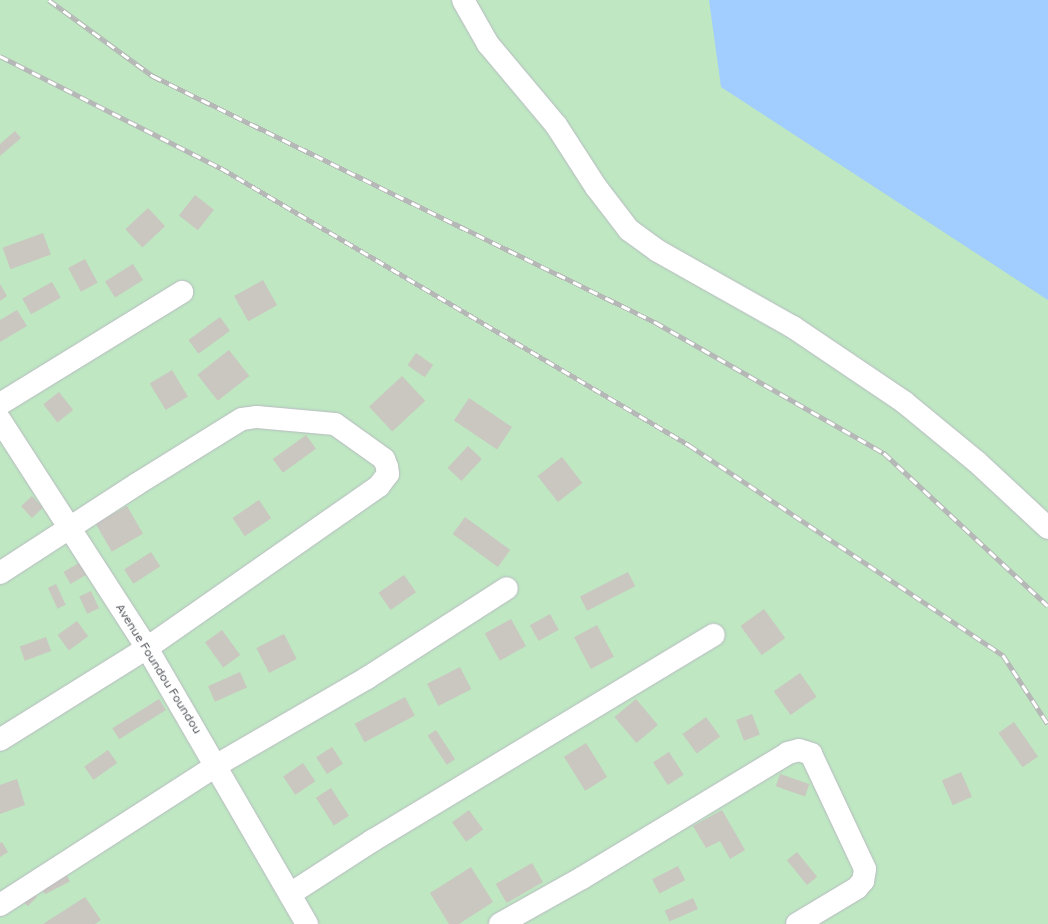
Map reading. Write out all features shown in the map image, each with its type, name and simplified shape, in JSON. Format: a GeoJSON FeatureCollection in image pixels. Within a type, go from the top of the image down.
{"type":"FeatureCollection","features":[{"type":"Feature","properties":{"kind":"street"},"geometry":{"type":"LineString","coordinates":[[463,0],[488,44],[556,125],[596,187],[629,230],[658,251],[793,326],[904,402],[977,462],[1048,528]]}},
{"type":"Feature","properties":{"kind":"street"},"geometry":{"type":"LineString","coordinates":[[0,404],[182,292]]}},
{"type":"Feature","properties":{"kind":"street"},"geometry":{"type":"LineString","coordinates":[[0,573],[242,419],[257,417],[335,424],[384,459],[388,474],[379,486],[147,648],[0,740]]}},
{"type":"Feature","properties":{"kind":"street","name":"Avenue Foundou Foundou"},"geometry":{"type":"LineString","coordinates":[[0,420],[147,648],[217,765],[307,924]]}},
{"type":"Feature","properties":{"kind":"street"},"geometry":{"type":"LineString","coordinates":[[0,905],[217,765],[367,678],[507,588]]}},
{"type":"Feature","properties":{"kind":"street"},"geometry":{"type":"LineString","coordinates":[[290,894],[372,841],[714,635]]}},
{"type":"Feature","properties":{"kind":"street"},"geometry":{"type":"LineString","coordinates":[[500,924],[582,878],[788,753],[799,750],[811,754],[864,869],[863,881],[857,888],[797,924]]}},
{"type":"Feature","properties":{"kind":"green space"},"geometry":{"type":"Polygon","coordinates":[[[0,0],[1048,0],[1048,924],[0,924],[0,0]]]}},
{"type":"Feature","properties":{"kind":"water"},"geometry":{"type":"Polygon","coordinates":[[[709,0],[1048,0],[1048,300],[721,87],[709,0]]]}},
{"type":"Feature","properties":{"kind":"building"},"geometry":{"type":"Polygon","coordinates":[[[15,131],[21,138],[0,156],[0,144],[15,131]]]}},
{"type":"Feature","properties":{"kind":"building"},"geometry":{"type":"Polygon","coordinates":[[[195,195],[214,210],[198,230],[179,215],[195,195]]]}},
{"type":"Feature","properties":{"kind":"building"},"geometry":{"type":"Polygon","coordinates":[[[148,208],[165,226],[142,247],[125,229],[148,208]]]}},
{"type":"Feature","properties":{"kind":"building"},"geometry":{"type":"Polygon","coordinates":[[[43,233],[51,255],[10,269],[3,248],[43,233]]]}},
{"type":"Feature","properties":{"kind":"building"},"geometry":{"type":"Polygon","coordinates":[[[85,259],[98,283],[81,292],[68,268],[85,259]]]}},
{"type":"Feature","properties":{"kind":"building"},"geometry":{"type":"Polygon","coordinates":[[[133,264],[143,280],[115,298],[105,281],[133,264]]]}},
{"type":"Feature","properties":{"kind":"building"},"geometry":{"type":"Polygon","coordinates":[[[263,280],[277,305],[248,321],[234,296],[263,280]]]}},
{"type":"Feature","properties":{"kind":"building"},"geometry":{"type":"Polygon","coordinates":[[[52,282],[61,298],[31,314],[22,298],[52,282]]]}},
{"type":"Feature","properties":{"kind":"building"},"geometry":{"type":"Polygon","coordinates":[[[0,284],[7,296],[0,301],[0,284]]]}},
{"type":"Feature","properties":{"kind":"building"},"geometry":{"type":"Polygon","coordinates":[[[17,310],[27,326],[0,342],[0,320],[17,310]]]}},
{"type":"Feature","properties":{"kind":"building"},"geometry":{"type":"Polygon","coordinates":[[[220,317],[230,331],[198,354],[188,340],[220,317]]]}},
{"type":"Feature","properties":{"kind":"building"},"geometry":{"type":"Polygon","coordinates":[[[229,350],[249,376],[218,401],[197,375],[229,350]]]}},
{"type":"Feature","properties":{"kind":"building"},"geometry":{"type":"Polygon","coordinates":[[[416,353],[433,365],[425,377],[407,365],[416,353]]]}},
{"type":"Feature","properties":{"kind":"building"},"geometry":{"type":"Polygon","coordinates":[[[172,370],[188,397],[166,410],[150,383],[172,370]]]}},
{"type":"Feature","properties":{"kind":"building"},"geometry":{"type":"Polygon","coordinates":[[[402,376],[425,401],[392,432],[369,407],[402,376]]]}},
{"type":"Feature","properties":{"kind":"building"},"geometry":{"type":"Polygon","coordinates":[[[59,392],[73,410],[57,422],[43,404],[59,392]]]}},
{"type":"Feature","properties":{"kind":"building"},"geometry":{"type":"Polygon","coordinates":[[[469,398],[512,427],[497,449],[454,420],[469,398]]]}},
{"type":"Feature","properties":{"kind":"building"},"geometry":{"type":"Polygon","coordinates":[[[306,435],[316,449],[283,473],[273,459],[306,435]]]}},
{"type":"Feature","properties":{"kind":"building"},"geometry":{"type":"Polygon","coordinates":[[[468,446],[482,459],[461,481],[448,468],[468,446]]]}},
{"type":"Feature","properties":{"kind":"building"},"geometry":{"type":"Polygon","coordinates":[[[562,457],[582,483],[558,502],[538,476],[562,457]]]}},
{"type":"Feature","properties":{"kind":"building"},"geometry":{"type":"Polygon","coordinates":[[[32,496],[43,508],[32,518],[21,506],[32,496]]]}},
{"type":"Feature","properties":{"kind":"building"},"geometry":{"type":"Polygon","coordinates":[[[259,500],[271,518],[245,536],[232,518],[259,500]]]}},
{"type":"Feature","properties":{"kind":"building"},"geometry":{"type":"Polygon","coordinates":[[[127,506],[143,534],[112,552],[96,524],[127,506]]]}},
{"type":"Feature","properties":{"kind":"building"},"geometry":{"type":"Polygon","coordinates":[[[465,517],[510,550],[498,567],[453,534],[465,517]]]}},
{"type":"Feature","properties":{"kind":"building"},"geometry":{"type":"Polygon","coordinates":[[[151,552],[160,566],[133,584],[124,569],[151,552]]]}},
{"type":"Feature","properties":{"kind":"building"},"geometry":{"type":"Polygon","coordinates":[[[79,563],[86,575],[70,584],[63,572],[79,563]]]}},
{"type":"Feature","properties":{"kind":"building"},"geometry":{"type":"Polygon","coordinates":[[[628,572],[635,586],[587,611],[580,597],[628,572]]]}},
{"type":"Feature","properties":{"kind":"building"},"geometry":{"type":"Polygon","coordinates":[[[404,575],[416,592],[391,610],[379,593],[404,575]]]}},
{"type":"Feature","properties":{"kind":"building"},"geometry":{"type":"Polygon","coordinates":[[[56,584],[66,605],[58,609],[48,588],[56,584]]]}},
{"type":"Feature","properties":{"kind":"building"},"geometry":{"type":"Polygon","coordinates":[[[91,591],[99,608],[87,614],[79,596],[91,591]]]}},
{"type":"Feature","properties":{"kind":"building"},"geometry":{"type":"Polygon","coordinates":[[[764,609],[785,638],[762,655],[741,626],[764,609]]]}},
{"type":"Feature","properties":{"kind":"building"},"geometry":{"type":"Polygon","coordinates":[[[550,614],[559,630],[539,641],[530,625],[550,614]]]}},
{"type":"Feature","properties":{"kind":"building"},"geometry":{"type":"Polygon","coordinates":[[[511,619],[526,646],[500,661],[485,634],[511,619]]]}},
{"type":"Feature","properties":{"kind":"building"},"geometry":{"type":"Polygon","coordinates":[[[77,621],[88,636],[69,650],[58,635],[77,621]]]}},
{"type":"Feature","properties":{"kind":"building"},"geometry":{"type":"Polygon","coordinates":[[[597,625],[614,657],[591,669],[574,637],[597,625]]]}},
{"type":"Feature","properties":{"kind":"building"},"geometry":{"type":"Polygon","coordinates":[[[222,630],[240,655],[223,667],[205,642],[222,630]]]}},
{"type":"Feature","properties":{"kind":"building"},"geometry":{"type":"Polygon","coordinates":[[[284,634],[297,659],[269,673],[256,648],[284,634]]]}},
{"type":"Feature","properties":{"kind":"building"},"geometry":{"type":"Polygon","coordinates":[[[46,637],[51,651],[25,661],[20,647],[46,637]]]}},
{"type":"Feature","properties":{"kind":"building"},"geometry":{"type":"Polygon","coordinates":[[[460,667],[471,689],[438,706],[427,684],[460,667]]]}},
{"type":"Feature","properties":{"kind":"building"},"geometry":{"type":"Polygon","coordinates":[[[240,672],[247,688],[215,702],[208,686],[240,672]]]}},
{"type":"Feature","properties":{"kind":"building"},"geometry":{"type":"Polygon","coordinates":[[[800,673],[817,697],[790,715],[774,691],[800,673]]]}},
{"type":"Feature","properties":{"kind":"building"},"geometry":{"type":"Polygon","coordinates":[[[405,697],[415,716],[365,742],[355,724],[405,697]]]}},
{"type":"Feature","properties":{"kind":"building"},"geometry":{"type":"Polygon","coordinates":[[[159,699],[166,710],[119,739],[112,728],[159,699]]]}},
{"type":"Feature","properties":{"kind":"building"},"geometry":{"type":"Polygon","coordinates":[[[636,699],[658,725],[636,743],[615,717],[636,699]]]}},
{"type":"Feature","properties":{"kind":"building"},"geometry":{"type":"Polygon","coordinates":[[[752,714],[760,735],[744,741],[736,720],[752,714]]]}},
{"type":"Feature","properties":{"kind":"building"},"geometry":{"type":"Polygon","coordinates":[[[706,717],[720,736],[697,753],[683,734],[706,717]]]}},
{"type":"Feature","properties":{"kind":"building"},"geometry":{"type":"Polygon","coordinates":[[[1014,722],[1038,756],[1023,767],[998,733],[1014,722]]]}},
{"type":"Feature","properties":{"kind":"building"},"geometry":{"type":"Polygon","coordinates":[[[436,730],[455,759],[447,765],[428,735],[436,730]]]}},
{"type":"Feature","properties":{"kind":"building"},"geometry":{"type":"Polygon","coordinates":[[[586,743],[607,777],[585,791],[564,757],[586,743]]]}},
{"type":"Feature","properties":{"kind":"building"},"geometry":{"type":"Polygon","coordinates":[[[332,747],[343,764],[327,774],[316,757],[332,747]]]}},
{"type":"Feature","properties":{"kind":"building"},"geometry":{"type":"Polygon","coordinates":[[[108,750],[117,763],[93,780],[84,767],[108,750]]]}},
{"type":"Feature","properties":{"kind":"building"},"geometry":{"type":"Polygon","coordinates":[[[669,752],[684,775],[668,785],[653,762],[669,752]]]}},
{"type":"Feature","properties":{"kind":"building"},"geometry":{"type":"Polygon","coordinates":[[[303,763],[315,781],[295,795],[283,776],[303,763]]]}},
{"type":"Feature","properties":{"kind":"building"},"geometry":{"type":"Polygon","coordinates":[[[961,772],[972,797],[953,805],[942,781],[961,772]]]}},
{"type":"Feature","properties":{"kind":"building"},"geometry":{"type":"Polygon","coordinates":[[[780,774],[809,784],[805,796],[776,786],[780,774]]]}},
{"type":"Feature","properties":{"kind":"building"},"geometry":{"type":"Polygon","coordinates":[[[17,779],[25,805],[0,814],[0,785],[17,779]]]}},
{"type":"Feature","properties":{"kind":"building"},"geometry":{"type":"Polygon","coordinates":[[[331,788],[349,816],[334,825],[316,798],[331,788]]]}},
{"type":"Feature","properties":{"kind":"building"},"geometry":{"type":"Polygon","coordinates":[[[469,810],[483,829],[466,842],[452,822],[469,810]]]}},
{"type":"Feature","properties":{"kind":"building"},"geometry":{"type":"Polygon","coordinates":[[[722,810],[745,850],[730,859],[720,841],[706,848],[693,826],[722,810]]]}},
{"type":"Feature","properties":{"kind":"building"},"geometry":{"type":"Polygon","coordinates":[[[2,842],[8,852],[0,857],[0,843],[2,842]]]}},
{"type":"Feature","properties":{"kind":"building"},"geometry":{"type":"Polygon","coordinates":[[[797,852],[817,877],[807,885],[787,860],[797,852]]]}},
{"type":"Feature","properties":{"kind":"building"},"geometry":{"type":"Polygon","coordinates":[[[532,863],[543,882],[507,903],[496,884],[532,863]]]}},
{"type":"Feature","properties":{"kind":"building"},"geometry":{"type":"Polygon","coordinates":[[[678,866],[685,880],[659,893],[652,879],[678,866]]]}},
{"type":"Feature","properties":{"kind":"building"},"geometry":{"type":"Polygon","coordinates":[[[471,867],[493,902],[459,924],[449,924],[430,893],[471,867]]]}},
{"type":"Feature","properties":{"kind":"building"},"geometry":{"type":"Polygon","coordinates":[[[64,870],[70,882],[45,894],[39,883],[64,870]]]}},
{"type":"Feature","properties":{"kind":"building"},"geometry":{"type":"Polygon","coordinates":[[[32,892],[37,897],[28,906],[23,901],[32,892]]]}},
{"type":"Feature","properties":{"kind":"building"},"geometry":{"type":"Polygon","coordinates":[[[85,897],[101,920],[95,924],[43,924],[85,897]]]}},
{"type":"Feature","properties":{"kind":"building"},"geometry":{"type":"Polygon","coordinates":[[[693,898],[698,909],[670,922],[665,911],[693,898]]]}},
{"type":"Feature","properties":{"kind":"railway"},"geometry":{"type":"LineString","coordinates":[[49,0],[153,76],[655,322],[884,453],[1048,606]]}},
{"type":"Feature","properties":{"kind":"railway"},"geometry":{"type":"LineString","coordinates":[[0,56],[221,168],[689,445],[1003,655],[1048,724]]}}]}
